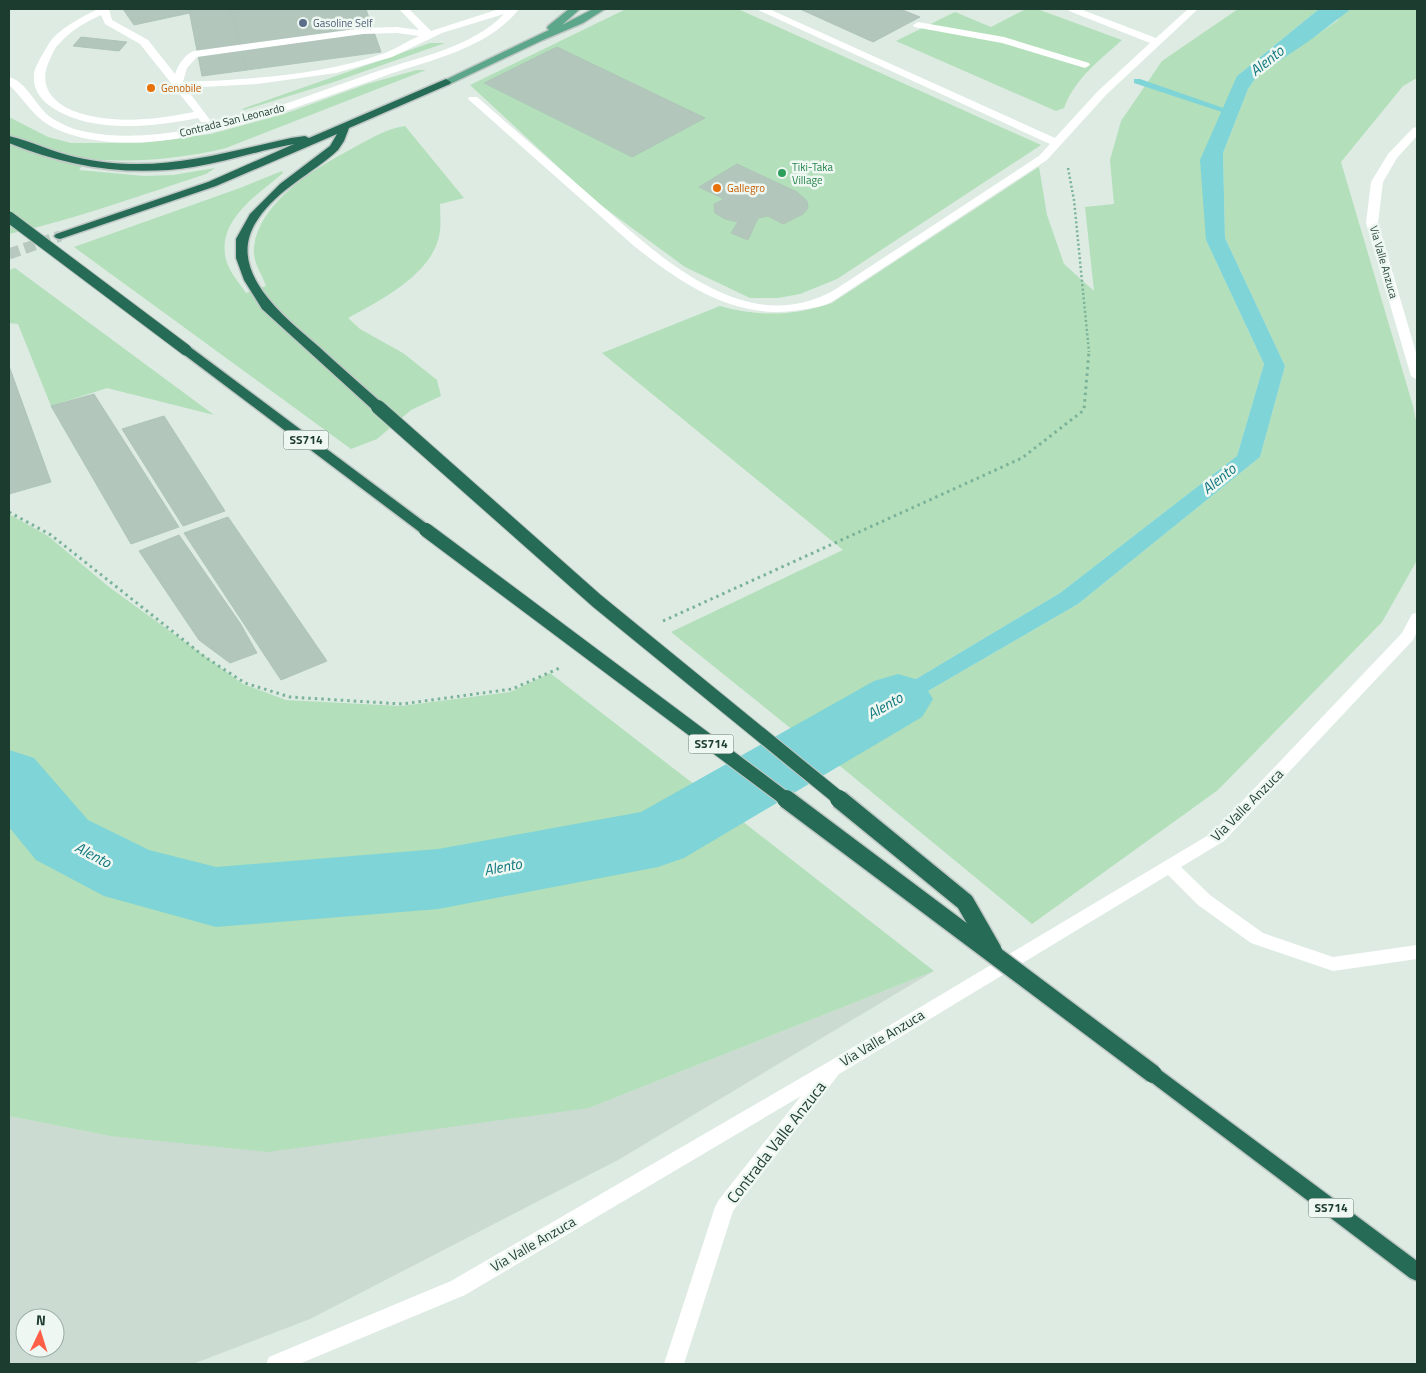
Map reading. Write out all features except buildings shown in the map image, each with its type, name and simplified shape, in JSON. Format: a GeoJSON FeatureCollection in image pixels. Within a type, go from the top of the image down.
{"type":"FeatureCollection","features":[{"type":"Feature","properties":{"kind":"highway"},"geometry":{"type":"LineString","coordinates":[[60,236],[212,184],[446,82]]}},
{"type":"Feature","properties":{"kind":"highway"},"geometry":{"type":"LineString","coordinates":[[344,127],[337,146],[299,174],[265,204],[253,218],[244,234],[241,249],[244,265],[253,285],[266,306],[597,601],[965,902],[996,957]]}},
{"type":"Feature","properties":{"kind":"highway"},"geometry":{"type":"LineString","coordinates":[[9,139],[26,147],[73,161],[134,168],[192,164],[280,143],[323,136]]}},
{"type":"Feature","properties":{"kind":"highway","name":"SS714"},"geometry":{"type":"LineString","coordinates":[[9,217],[1417,1272]]}},
{"type":"Feature","properties":{"kind":"main road"},"geometry":{"type":"LineString","coordinates":[[539,38],[575,9]]}},
{"type":"Feature","properties":{"kind":"main road"},"geometry":{"type":"LineString","coordinates":[[446,82],[539,38],[580,22],[600,9]]}},
{"type":"Feature","properties":{"kind":"street"},"geometry":{"type":"LineString","coordinates":[[404,9],[429,34]]}},
{"type":"Feature","properties":{"kind":"street","name":"Contrada San Leonardo"},"geometry":{"type":"LineString","coordinates":[[464,44],[496,9]]}},
{"type":"Feature","properties":{"kind":"street"},"geometry":{"type":"LineString","coordinates":[[177,85],[254,82],[327,72],[388,55],[429,34],[508,9]]}},
{"type":"Feature","properties":{"kind":"street","name":"Contrada San Leonardo"},"geometry":{"type":"LineString","coordinates":[[9,80],[45,118],[64,129],[90,136],[147,137],[190,132],[268,114],[464,44],[500,24],[514,9]]}},
{"type":"Feature","properties":{"kind":"street"},"geometry":{"type":"LineString","coordinates":[[761,9],[1057,143]]}},
{"type":"Feature","properties":{"kind":"street"},"geometry":{"type":"LineString","coordinates":[[1072,9],[1157,42]]}},
{"type":"Feature","properties":{"kind":"street"},"geometry":{"type":"LineString","coordinates":[[472,100],[649,253],[710,294],[759,309],[803,308],[819,304],[840,292],[1043,158],[1102,93],[1193,9]]}},
{"type":"Feature","properties":{"kind":"street"},"geometry":{"type":"LineString","coordinates":[[200,114],[174,119],[128,122],[76,116],[57,106],[42,89],[39,77],[48,52],[59,37],[76,23],[104,10],[108,22],[144,42],[211,127]]}},
{"type":"Feature","properties":{"kind":"street"},"geometry":{"type":"LineString","coordinates":[[918,25],[1004,40],[1085,65]]}},
{"type":"Feature","properties":{"kind":"street"},"geometry":{"type":"LineString","coordinates":[[177,85],[182,67],[194,54],[363,31],[397,30],[429,34]]}},
{"type":"Feature","properties":{"kind":"street","name":"Via Valle Anzuca"},"geometry":{"type":"LineString","coordinates":[[1417,130],[1392,156],[1377,182],[1372,223],[1417,376]]}},
{"type":"Feature","properties":{"kind":"street","name":"Via Valle Anzuca"},"geometry":{"type":"LineString","coordinates":[[276,1364],[458,1288],[836,1066],[1218,837],[1408,636],[1417,618]]}},
{"type":"Feature","properties":{"kind":"street"},"geometry":{"type":"LineString","coordinates":[[1170,866],[1204,900],[1257,938],[1333,964],[1417,952]]}},
{"type":"Feature","properties":{"kind":"street","name":"Contrada Valle Anzuca"},"geometry":{"type":"LineString","coordinates":[[674,1364],[725,1207],[836,1066]]}},
{"type":"Feature","properties":{"kind":"path"},"geometry":{"type":"LineString","coordinates":[[660,622],[1022,458],[1084,410],[1090,357],[1074,200],[1057,143]]}},
{"type":"Feature","properties":{"kind":"path"},"geometry":{"type":"LineString","coordinates":[[9,512],[51,535],[205,657],[245,683],[290,697],[402,704],[512,689],[569,663]]}},
{"type":"Feature","properties":{"kind":"shaded area"},"geometry":{"type":"Polygon","coordinates":[[[934,971],[618,1160],[310,1319],[193,1364],[9,1364],[9,1116],[110,1136],[589,1108],[934,971]]]}},
{"type":"Feature","properties":{"kind":"green space","name":"Tiki-Taka Village"},"geometry":{"type":"Polygon","coordinates":[[[626,9],[738,9],[1041,145],[837,279],[800,294],[778,298],[750,298],[685,267],[594,200],[470,85],[626,9]]]}},
{"type":"Feature","properties":{"kind":"green space"},"geometry":{"type":"Polygon","coordinates":[[[1026,9],[1037,9],[1122,40],[1081,79],[1064,108],[1056,111],[896,41],[955,12],[991,27],[1026,9]]]}},
{"type":"Feature","properties":{"kind":"green space"},"geometry":{"type":"Polygon","coordinates":[[[1238,9],[1319,9],[1237,76],[1206,240],[1264,364],[1237,456],[1060,593],[809,743],[671,632],[843,550],[602,353],[720,306],[748,312],[776,314],[804,311],[832,303],[1039,167],[1047,215],[1064,264],[1094,291],[1085,207],[1114,204],[1110,160],[1121,121],[1162,61],[1238,9]]]}},
{"type":"Feature","properties":{"kind":"green space"},"geometry":{"type":"Polygon","coordinates":[[[1351,9],[1417,9],[1417,78],[1403,86],[1341,162],[1413,406],[1417,426],[1416,562],[1382,622],[1218,790],[1032,924],[823,752],[1078,604],[1260,457],[1285,366],[1225,238],[1223,153],[1248,89],[1257,76],[1337,21],[1343,13],[1351,9]]]}},
{"type":"Feature","properties":{"kind":"green space"},"geometry":{"type":"Polygon","coordinates":[[[430,43],[445,43],[334,82],[244,110],[242,109],[430,43]]]}},
{"type":"Feature","properties":{"kind":"green space"},"geometry":{"type":"Polygon","coordinates":[[[417,70],[426,70],[226,148],[157,159],[122,161],[87,159],[79,170],[144,176],[173,175],[215,168],[206,174],[108,206],[9,234],[9,117],[48,137],[71,143],[141,143],[211,134],[284,114],[367,84],[417,70]]]}},
{"type":"Feature","properties":{"kind":"green space"},"geometry":{"type":"Polygon","coordinates":[[[405,126],[464,198],[440,204],[440,231],[436,246],[428,260],[417,272],[390,294],[348,318],[360,329],[403,353],[437,380],[441,396],[411,410],[377,439],[351,449],[74,247],[240,188],[282,171],[283,173],[240,211],[226,235],[227,263],[246,293],[266,286],[256,263],[254,247],[258,230],[278,201],[307,176],[338,156],[379,134],[405,126]]]}},
{"type":"Feature","properties":{"kind":"green space"},"geometry":{"type":"Polygon","coordinates":[[[15,268],[214,415],[107,388],[51,406],[18,324],[9,323],[9,270],[15,268]]]}},
{"type":"Feature","properties":{"kind":"green space"},"geometry":{"type":"Polygon","coordinates":[[[9,514],[48,536],[109,587],[243,684],[286,700],[401,706],[510,692],[550,673],[717,802],[657,837],[439,878],[217,896],[133,874],[65,839],[9,773],[9,514]]]}},
{"type":"Feature","properties":{"kind":"green space"},"geometry":{"type":"Polygon","coordinates":[[[9,778],[62,841],[131,877],[216,898],[439,881],[658,839],[719,803],[934,971],[589,1108],[268,1152],[110,1136],[9,1116],[9,778]]]}},
{"type":"Feature","properties":{"kind":"water"},"geometry":{"type":"Polygon","coordinates":[[[1319,9],[1351,9],[1309,41],[1257,76],[1248,89],[1223,153],[1225,238],[1285,366],[1260,457],[1078,604],[823,752],[809,743],[1060,593],[1237,456],[1264,364],[1206,240],[1200,160],[1237,76],[1319,9]]]}},
{"type":"Feature","properties":{"kind":"waterway"},"geometry":{"type":"LineString","coordinates":[[1137,81],[1231,112]]}},
{"type":"Feature","properties":{"kind":"waterway","name":"Alento"},"geometry":{"type":"LineString","coordinates":[[9,777],[62,840],[131,875],[216,897],[438,879],[658,838],[898,699]]}},
{"type":"Feature","properties":{"kind":"tunnel"},"geometry":{"type":"LineString","coordinates":[[9,254],[60,236]]}},
{"type":"Feature","properties":{"kind":"place","name":"Gasoline Self"},"geometry":{"type":"Point","coordinates":[303,23]}},
{"type":"Feature","properties":{"kind":"place","name":"Genobile"},"geometry":{"type":"Point","coordinates":[151,88]}},
{"type":"Feature","properties":{"kind":"place","name":"Tiki-Taka Village"},"geometry":{"type":"Point","coordinates":[782,173]}},
{"type":"Feature","properties":{"kind":"place","name":"Gallegro"},"geometry":{"type":"Point","coordinates":[717,188]}}]}
